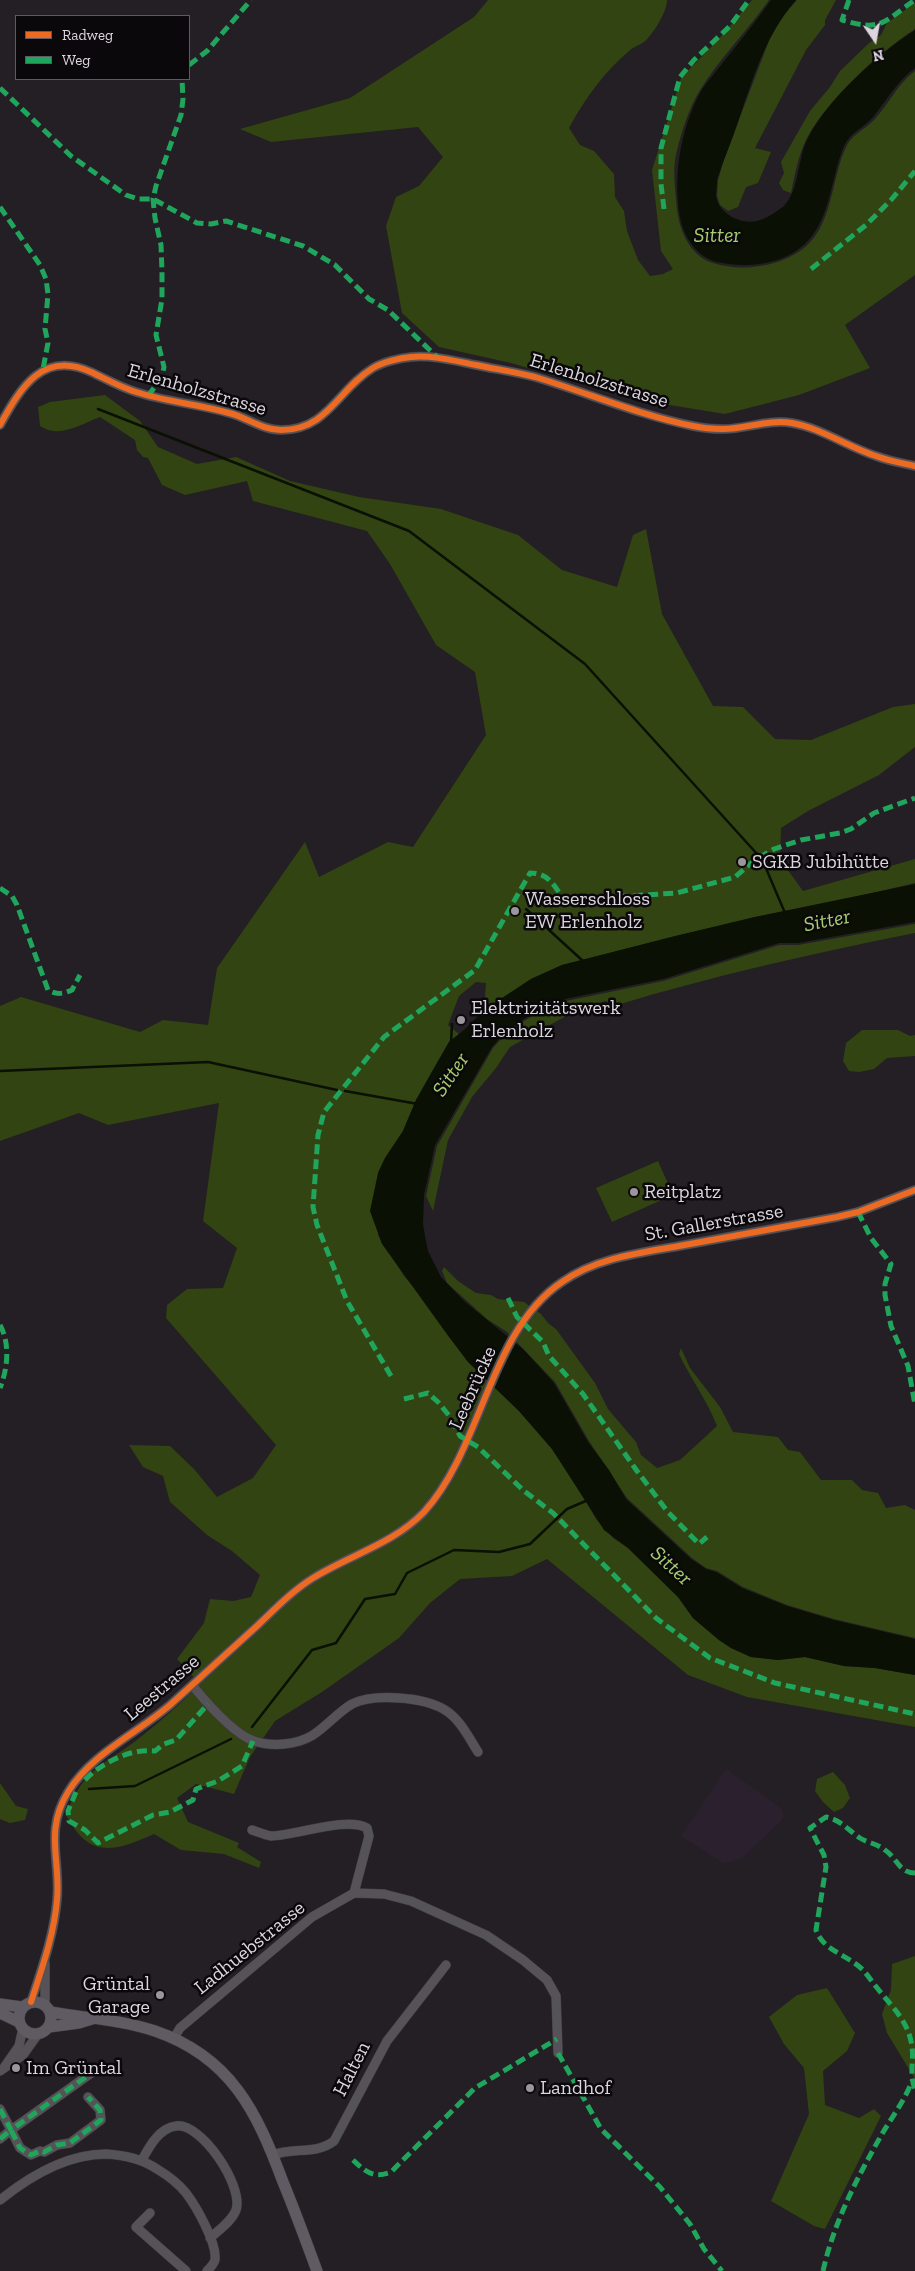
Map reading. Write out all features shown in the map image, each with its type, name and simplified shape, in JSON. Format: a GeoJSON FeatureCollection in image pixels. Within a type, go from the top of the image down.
{"type":"FeatureCollection","features":[{"type":"Feature","properties":{"kind":"main road"},"geometry":{"type":"LineString","coordinates":[[0,2004],[39,2002],[48,2008],[92,2019],[140,2027],[174,2038],[203,2055],[237,2086],[262,2127],[317,2271]]}},
{"type":"Feature","properties":{"kind":"main road"},"geometry":{"type":"LineString","coordinates":[[21,2025],[20,2012],[27,2004]]}},
{"type":"Feature","properties":{"kind":"main road"},"geometry":{"type":"LineString","coordinates":[[48,2008],[52,2020],[49,2027]]}},
{"type":"Feature","properties":{"kind":"main road"},"geometry":{"type":"LineString","coordinates":[[0,2013],[21,2025],[29,2033],[38,2034],[49,2027],[79,2024],[92,2019]]}},
{"type":"Feature","properties":{"kind":"street","name":"Erlenholzstrasse"},"geometry":{"type":"LineString","coordinates":[[0,424],[15,398],[27,384],[43,369],[58,365],[72,365],[90,371],[120,387],[148,396],[231,413],[256,424],[279,430],[300,428],[315,422],[335,405],[355,382],[375,367],[411,357],[438,358],[534,377],[596,398],[693,426],[723,429],[774,422],[794,423],[876,456],[915,466]]}},
{"type":"Feature","properties":{"kind":"street","name":"St. Gallerstrasse"},"geometry":{"type":"LineString","coordinates":[[530,1311],[543,1296],[562,1281],[600,1263],[630,1255],[837,1217],[858,1212],[915,1190]]}},
{"type":"Feature","properties":{"kind":"street","name":"Leebrücke"},"geometry":{"type":"LineString","coordinates":[[447,1479],[509,1346],[530,1311]]}},
{"type":"Feature","properties":{"kind":"street","name":"Leestrasse"},"geometry":{"type":"LineString","coordinates":[[27,2004],[45,1963],[57,1900],[54,1853],[55,1832],[59,1812],[65,1795],[86,1766],[152,1720],[299,1588],[330,1569],[386,1542],[406,1528],[432,1502],[447,1479]]}},
{"type":"Feature","properties":{"kind":"street"},"geometry":{"type":"LineString","coordinates":[[192,1685],[222,1719],[253,1741],[273,1744],[292,1743],[312,1736],[350,1705],[376,1698],[400,1699],[426,1702],[445,1710],[462,1727],[478,1752]]}},
{"type":"Feature","properties":{"kind":"street"},"geometry":{"type":"LineString","coordinates":[[252,1830],[270,1836],[336,1825],[362,1825],[367,1828],[369,1836],[354,1893],[384,1894],[411,1901],[486,1935],[523,1960],[547,1980],[554,1990],[558,2053]]}},
{"type":"Feature","properties":{"kind":"street","name":"Ladhuebstrasse"},"geometry":{"type":"LineString","coordinates":[[174,2038],[180,2028],[312,1917],[354,1893]]}},
{"type":"Feature","properties":{"kind":"street","name":"Leestrasse"},"geometry":{"type":"LineString","coordinates":[[45,1963],[48,2008]]}},
{"type":"Feature","properties":{"kind":"street","name":"Halten"},"geometry":{"type":"LineString","coordinates":[[273,2155],[281,2152],[327,2147],[334,2141],[387,2040],[446,1965]]}},
{"type":"Feature","properties":{"kind":"street"},"geometry":{"type":"LineString","coordinates":[[1,2070],[19,2046],[21,2025]]}},
{"type":"Feature","properties":{"kind":"street"},"geometry":{"type":"LineString","coordinates":[[1,2070],[23,2056],[38,2034]]}},
{"type":"Feature","properties":{"kind":"street"},"geometry":{"type":"LineString","coordinates":[[0,2138],[97,2069]]}},
{"type":"Feature","properties":{"kind":"street"},"geometry":{"type":"LineString","coordinates":[[0,2109],[20,2148],[31,2155],[40,2151],[44,2152],[58,2145],[70,2144],[101,2120],[100,2110],[88,2098]]}},
{"type":"Feature","properties":{"kind":"street"},"geometry":{"type":"LineString","coordinates":[[142,2160],[151,2143],[170,2127],[181,2126],[190,2128],[198,2135],[227,2171],[238,2197],[237,2209],[233,2216],[210,2238]]}},
{"type":"Feature","properties":{"kind":"street"},"geometry":{"type":"LineString","coordinates":[[0,2200],[43,2171],[76,2157],[107,2154],[142,2160],[164,2174],[186,2193],[198,2212],[210,2238],[215,2259],[207,2271]]}},
{"type":"Feature","properties":{"kind":"street"},"geometry":{"type":"LineString","coordinates":[[150,2213],[136,2226],[186,2271]]}},
{"type":"Feature","properties":{"kind":"shaded area"},"geometry":{"type":"Polygon","coordinates":[[[726,1769],[781,1808],[784,1816],[741,1859],[723,1863],[681,1836],[726,1769]]]}},
{"type":"Feature","properties":{"kind":"green space"},"geometry":{"type":"Polygon","coordinates":[[[488,0],[667,0],[658,25],[644,42],[629,51],[603,77],[581,107],[569,128],[580,145],[594,151],[614,174],[615,197],[624,211],[627,231],[638,260],[650,276],[663,274],[673,269],[661,251],[652,170],[681,78],[718,40],[752,0],[769,0],[700,90],[684,125],[675,161],[675,192],[681,227],[688,243],[705,260],[724,266],[758,266],[780,261],[800,251],[819,230],[830,202],[841,158],[847,145],[874,120],[903,82],[915,71],[915,275],[845,325],[870,368],[799,395],[725,414],[633,399],[511,363],[439,347],[402,313],[386,226],[396,197],[419,186],[443,157],[418,127],[271,142],[240,129],[350,98],[474,17],[488,0]]]}},
{"type":"Feature","properties":{"kind":"green space"},"geometry":{"type":"Polygon","coordinates":[[[797,0],[836,0],[825,20],[825,25],[806,50],[755,148],[771,152],[758,183],[746,187],[738,207],[728,211],[720,205],[717,196],[718,180],[724,159],[770,38],[783,16],[797,0]]]}},
{"type":"Feature","properties":{"kind":"green space"},"geometry":{"type":"Polygon","coordinates":[[[915,3],[915,29],[870,64],[828,108],[816,123],[801,151],[791,193],[783,190],[779,183],[784,173],[781,162],[810,111],[830,87],[840,71],[869,43],[881,35],[887,23],[915,3]]]}},
{"type":"Feature","properties":{"kind":"green space"},"geometry":{"type":"Polygon","coordinates":[[[105,395],[140,421],[158,447],[197,464],[236,457],[290,481],[359,497],[441,509],[518,535],[562,570],[617,587],[633,535],[646,529],[662,614],[713,706],[743,707],[775,739],[811,740],[893,707],[915,704],[915,747],[879,775],[808,811],[781,828],[780,859],[803,891],[915,859],[915,883],[847,899],[755,917],[562,965],[531,979],[484,1010],[486,983],[476,982],[459,996],[448,1025],[459,1034],[449,1042],[416,1100],[403,1131],[385,1158],[378,1173],[378,1235],[404,1276],[424,1299],[468,1362],[519,1411],[552,1449],[577,1485],[596,1519],[613,1538],[628,1548],[678,1597],[693,1618],[719,1640],[751,1657],[778,1660],[805,1657],[844,1666],[875,1668],[915,1675],[915,1727],[747,1697],[688,1675],[547,1559],[512,1576],[460,1579],[430,1603],[399,1638],[322,1692],[275,1721],[250,1757],[234,1794],[196,1784],[177,1798],[188,1822],[239,1843],[237,1847],[261,1862],[259,1868],[224,1854],[181,1850],[154,1834],[115,1848],[93,1845],[75,1829],[66,1815],[73,1799],[87,1777],[154,1726],[199,1685],[177,1659],[204,1623],[210,1599],[233,1601],[251,1597],[260,1575],[232,1551],[207,1535],[170,1502],[163,1476],[143,1467],[129,1445],[170,1446],[194,1469],[217,1497],[253,1478],[276,1445],[166,1318],[167,1305],[187,1289],[223,1288],[237,1248],[203,1221],[219,1103],[108,1125],[79,1113],[0,1141],[0,1006],[21,997],[140,1032],[163,1020],[208,1025],[217,968],[305,842],[319,877],[388,842],[413,847],[486,735],[475,672],[436,645],[390,564],[367,531],[253,501],[247,481],[185,495],[162,485],[148,458],[143,457],[137,450],[135,440],[100,417],[62,431],[47,430],[40,426],[38,407],[50,402],[105,395]]]}},
{"type":"Feature","properties":{"kind":"green space"},"geometry":{"type":"Polygon","coordinates":[[[915,924],[915,933],[766,965],[617,1005],[605,1001],[575,1011],[510,1047],[496,1068],[472,1097],[448,1140],[433,1211],[426,1196],[437,1146],[493,1048],[508,1031],[545,1008],[566,1001],[663,981],[779,945],[798,945],[915,924]]]}},
{"type":"Feature","properties":{"kind":"green space"},"geometry":{"type":"Polygon","coordinates":[[[862,1030],[898,1030],[910,1036],[915,1035],[915,1056],[887,1058],[874,1069],[859,1072],[849,1071],[843,1061],[846,1043],[862,1030]]]}},
{"type":"Feature","properties":{"kind":"green space","name":"Reitplatz"},"geometry":{"type":"Polygon","coordinates":[[[658,1161],[673,1195],[612,1222],[596,1188],[658,1161]]]}},
{"type":"Feature","properties":{"kind":"green space"},"geometry":{"type":"Polygon","coordinates":[[[444,1267],[458,1281],[476,1293],[491,1295],[498,1299],[524,1302],[541,1314],[556,1329],[595,1383],[608,1409],[636,1442],[641,1455],[657,1468],[680,1460],[717,1426],[709,1407],[679,1354],[681,1348],[690,1368],[720,1407],[733,1432],[778,1437],[788,1450],[800,1452],[821,1480],[852,1480],[862,1490],[878,1493],[886,1508],[905,1505],[915,1510],[915,1638],[834,1619],[787,1605],[743,1587],[717,1571],[706,1568],[692,1558],[627,1498],[589,1441],[555,1382],[507,1332],[487,1319],[447,1283],[442,1271],[444,1267]]]}},
{"type":"Feature","properties":{"kind":"green space"},"geometry":{"type":"Polygon","coordinates":[[[833,1772],[845,1785],[850,1798],[843,1808],[834,1812],[815,1791],[817,1779],[833,1772]]]}},
{"type":"Feature","properties":{"kind":"green space"},"geometry":{"type":"Polygon","coordinates":[[[0,1783],[16,1806],[28,1809],[25,1820],[10,1823],[0,1819],[0,1783]]]}},
{"type":"Feature","properties":{"kind":"green space"},"geometry":{"type":"Polygon","coordinates":[[[915,1956],[915,2079],[887,2033],[882,2014],[891,1990],[892,1964],[915,1956]]]}},
{"type":"Feature","properties":{"kind":"green space"},"geometry":{"type":"Polygon","coordinates":[[[827,1988],[855,2033],[847,2051],[823,2071],[825,2105],[859,2118],[874,2109],[881,2116],[825,2229],[814,2226],[771,2201],[809,2114],[804,2068],[784,2044],[769,2017],[797,1995],[827,1988]]]}},
{"type":"Feature","properties":{"kind":"water","name":"Sitter"},"geometry":{"type":"Polygon","coordinates":[[[771,0],[796,0],[776,28],[761,58],[717,180],[717,201],[725,212],[737,219],[751,222],[757,221],[764,219],[784,206],[796,183],[804,146],[828,108],[870,64],[915,30],[915,68],[897,85],[870,121],[847,141],[839,159],[824,214],[818,227],[800,248],[781,259],[760,264],[739,265],[717,262],[710,260],[694,247],[686,235],[681,222],[677,190],[683,139],[687,123],[700,93],[771,0]]]}},
{"type":"Feature","properties":{"kind":"water"},"geometry":{"type":"Polygon","coordinates":[[[915,884],[915,922],[798,943],[779,943],[663,979],[565,999],[544,1006],[507,1030],[492,1047],[435,1145],[424,1195],[423,1224],[428,1251],[441,1277],[464,1301],[524,1350],[554,1383],[588,1442],[609,1470],[626,1499],[691,1559],[742,1588],[787,1606],[834,1620],[915,1639],[915,1675],[875,1668],[844,1666],[805,1657],[778,1660],[751,1657],[719,1640],[693,1618],[678,1597],[628,1548],[604,1530],[552,1449],[519,1411],[468,1362],[382,1244],[370,1211],[378,1173],[385,1158],[403,1131],[416,1100],[449,1042],[484,1010],[531,979],[562,965],[675,936],[755,917],[915,884]]]}},
{"type":"Feature","properties":{"kind":"waterway"},"geometry":{"type":"LineString","coordinates":[[98,409],[409,531],[585,664],[758,855]]}},
{"type":"Feature","properties":{"kind":"waterway"},"geometry":{"type":"LineString","coordinates":[[762,859],[785,913]]}},
{"type":"Feature","properties":{"kind":"waterway"},"geometry":{"type":"LineString","coordinates":[[526,909],[583,961]]}},
{"type":"Feature","properties":{"kind":"waterway"},"geometry":{"type":"LineString","coordinates":[[451,1043],[452,1024]]}},
{"type":"Feature","properties":{"kind":"waterway"},"geometry":{"type":"LineString","coordinates":[[0,1071],[208,1062],[337,1090]]}},
{"type":"Feature","properties":{"kind":"waterway"},"geometry":{"type":"LineString","coordinates":[[345,1091],[418,1104]]}},
{"type":"Feature","properties":{"kind":"waterway"},"geometry":{"type":"LineString","coordinates":[[252,1727],[312,1650],[336,1643],[365,1599],[395,1594],[407,1573],[454,1550],[499,1552],[530,1544],[567,1509],[588,1500]]}},
{"type":"Feature","properties":{"kind":"waterway"},"geometry":{"type":"LineString","coordinates":[[89,1789],[135,1786],[231,1739]]}},
{"type":"Feature","properties":{"kind":"marked path"},"geometry":{"type":"LineString","coordinates":[[190,64],[207,51],[251,0]]}},
{"type":"Feature","properties":{"kind":"marked path"},"geometry":{"type":"LineString","coordinates":[[664,209],[661,184],[661,148],[680,77],[694,60],[730,26],[749,0]]}},
{"type":"Feature","properties":{"kind":"marked path"},"geometry":{"type":"LineString","coordinates":[[849,0],[842,20],[866,25],[882,23],[915,0]]}},
{"type":"Feature","properties":{"kind":"marked path"},"geometry":{"type":"LineString","coordinates":[[148,396],[162,377],[164,367],[156,335],[162,299],[162,271],[161,245],[153,199],[181,115],[183,99],[182,80]]}},
{"type":"Feature","properties":{"kind":"marked path"},"geometry":{"type":"LineString","coordinates":[[0,88],[71,156],[126,195],[138,199],[153,199],[197,223],[211,224],[226,221],[303,246],[335,265],[369,299],[388,310],[437,357]]}},
{"type":"Feature","properties":{"kind":"marked path"},"geometry":{"type":"LineString","coordinates":[[811,269],[866,225],[891,200],[915,171]]}},
{"type":"Feature","properties":{"kind":"marked path"},"geometry":{"type":"LineString","coordinates":[[0,207],[40,265],[46,279],[48,294],[45,329],[48,343],[43,369]]}},
{"type":"Feature","properties":{"kind":"marked path"},"geometry":{"type":"LineString","coordinates":[[391,1376],[347,1301],[317,1225],[313,1207],[318,1135],[324,1112],[384,1037],[475,970],[530,873],[542,875],[551,881],[564,901],[573,902],[611,897],[677,893],[735,877],[755,860],[774,849],[801,840],[840,833],[851,829],[874,813],[915,798]]}},
{"type":"Feature","properties":{"kind":"marked path"},"geometry":{"type":"LineString","coordinates":[[0,888],[12,896],[17,905],[48,990],[54,993],[72,990],[80,975]]}},
{"type":"Feature","properties":{"kind":"marked path"},"geometry":{"type":"LineString","coordinates":[[858,1212],[871,1238],[891,1264],[885,1284],[885,1295],[891,1326],[908,1366],[915,1405]]}},
{"type":"Feature","properties":{"kind":"marked path"},"geometry":{"type":"LineString","coordinates":[[508,1298],[517,1317],[543,1342],[549,1356],[583,1394],[667,1511],[699,1544],[707,1537]]}},
{"type":"Feature","properties":{"kind":"marked path"},"geometry":{"type":"LineString","coordinates":[[0,1325],[7,1348],[5,1372],[0,1388]]}},
{"type":"Feature","properties":{"kind":"marked path"},"geometry":{"type":"LineString","coordinates":[[404,1399],[428,1393],[451,1418],[460,1436],[478,1447],[524,1491],[553,1513],[656,1618],[710,1658],[775,1683],[915,1714]]}},
{"type":"Feature","properties":{"kind":"marked path"},"geometry":{"type":"LineString","coordinates":[[85,1780],[99,1768],[117,1758],[136,1752],[155,1751],[164,1744],[176,1740],[208,1704]]}},
{"type":"Feature","properties":{"kind":"marked path"},"geometry":{"type":"LineString","coordinates":[[76,1792],[68,1811],[69,1821],[85,1830],[98,1843],[153,1815],[170,1812],[193,1800],[196,1789],[218,1781],[242,1766],[253,1741]]}},
{"type":"Feature","properties":{"kind":"marked path"},"geometry":{"type":"LineString","coordinates":[[915,1873],[905,1871],[889,1853],[860,1838],[836,1820],[826,1817],[810,1828],[824,1855],[826,1867],[816,1930],[824,1943],[864,1971],[904,2023],[908,2030],[912,2047],[912,2078],[915,2089]]}},
{"type":"Feature","properties":{"kind":"marked path"},"geometry":{"type":"LineString","coordinates":[[353,2160],[370,2173],[379,2175],[391,2172],[475,2088],[557,2039]]}},
{"type":"Feature","properties":{"kind":"marked path"},"geometry":{"type":"LineString","coordinates":[[558,2053],[601,2129],[660,2187],[690,2224],[704,2249],[722,2271]]}},
{"type":"Feature","properties":{"kind":"marked path"},"geometry":{"type":"LineString","coordinates":[[0,2109],[11,2130],[97,2069]]}},
{"type":"Feature","properties":{"kind":"marked path"},"geometry":{"type":"LineString","coordinates":[[823,2271],[833,2235],[847,2201],[912,2081]]}},
{"type":"Feature","properties":{"kind":"marked path"},"geometry":{"type":"LineString","coordinates":[[0,2139],[11,2130],[20,2148],[31,2155],[40,2151],[44,2152],[57,2145],[70,2143],[101,2120],[100,2110],[88,2097]]}},
{"type":"Feature","properties":{"kind":"cycle path"},"geometry":{"type":"LineString","coordinates":[[0,425],[16,398],[35,376],[47,369],[59,366],[74,366],[136,392],[229,413],[267,428],[281,430],[297,428],[322,416],[350,387],[373,368],[402,358],[427,357],[452,360],[535,377],[633,410],[696,427],[740,428],[774,422],[803,425],[881,458],[915,466]]}},
{"type":"Feature","properties":{"kind":"cycle path"},"geometry":{"type":"LineString","coordinates":[[31,2002],[53,1926],[58,1886],[55,1833],[61,1806],[68,1792],[89,1766],[101,1755],[170,1705],[284,1600],[313,1578],[399,1533],[424,1512],[444,1485],[460,1456],[502,1359],[518,1329],[538,1303],[562,1282],[589,1267],[603,1262],[649,1251],[837,1217],[858,1212],[915,1190]]}},
{"type":"Feature","properties":{"kind":"place","name":"SGKB Jubihütte"},"geometry":{"type":"Point","coordinates":[742,862]}},
{"type":"Feature","properties":{"kind":"place","name":"Wasserschloss EW Erlenholz"},"geometry":{"type":"Point","coordinates":[515,911]}},
{"type":"Feature","properties":{"kind":"place","name":"Elektrizitätswerk Erlenholz"},"geometry":{"type":"Point","coordinates":[461,1020]}},
{"type":"Feature","properties":{"kind":"place","name":"Reitplatz"},"geometry":{"type":"Point","coordinates":[634,1192]}},
{"type":"Feature","properties":{"kind":"place","name":"Grüntal Garage"},"geometry":{"type":"Point","coordinates":[160,1995]}},
{"type":"Feature","properties":{"kind":"place","name":"Im Grüntal"},"geometry":{"type":"Point","coordinates":[16,2068]}},
{"type":"Feature","properties":{"kind":"place","name":"Landhof"},"geometry":{"type":"Point","coordinates":[530,2088]}}]}
